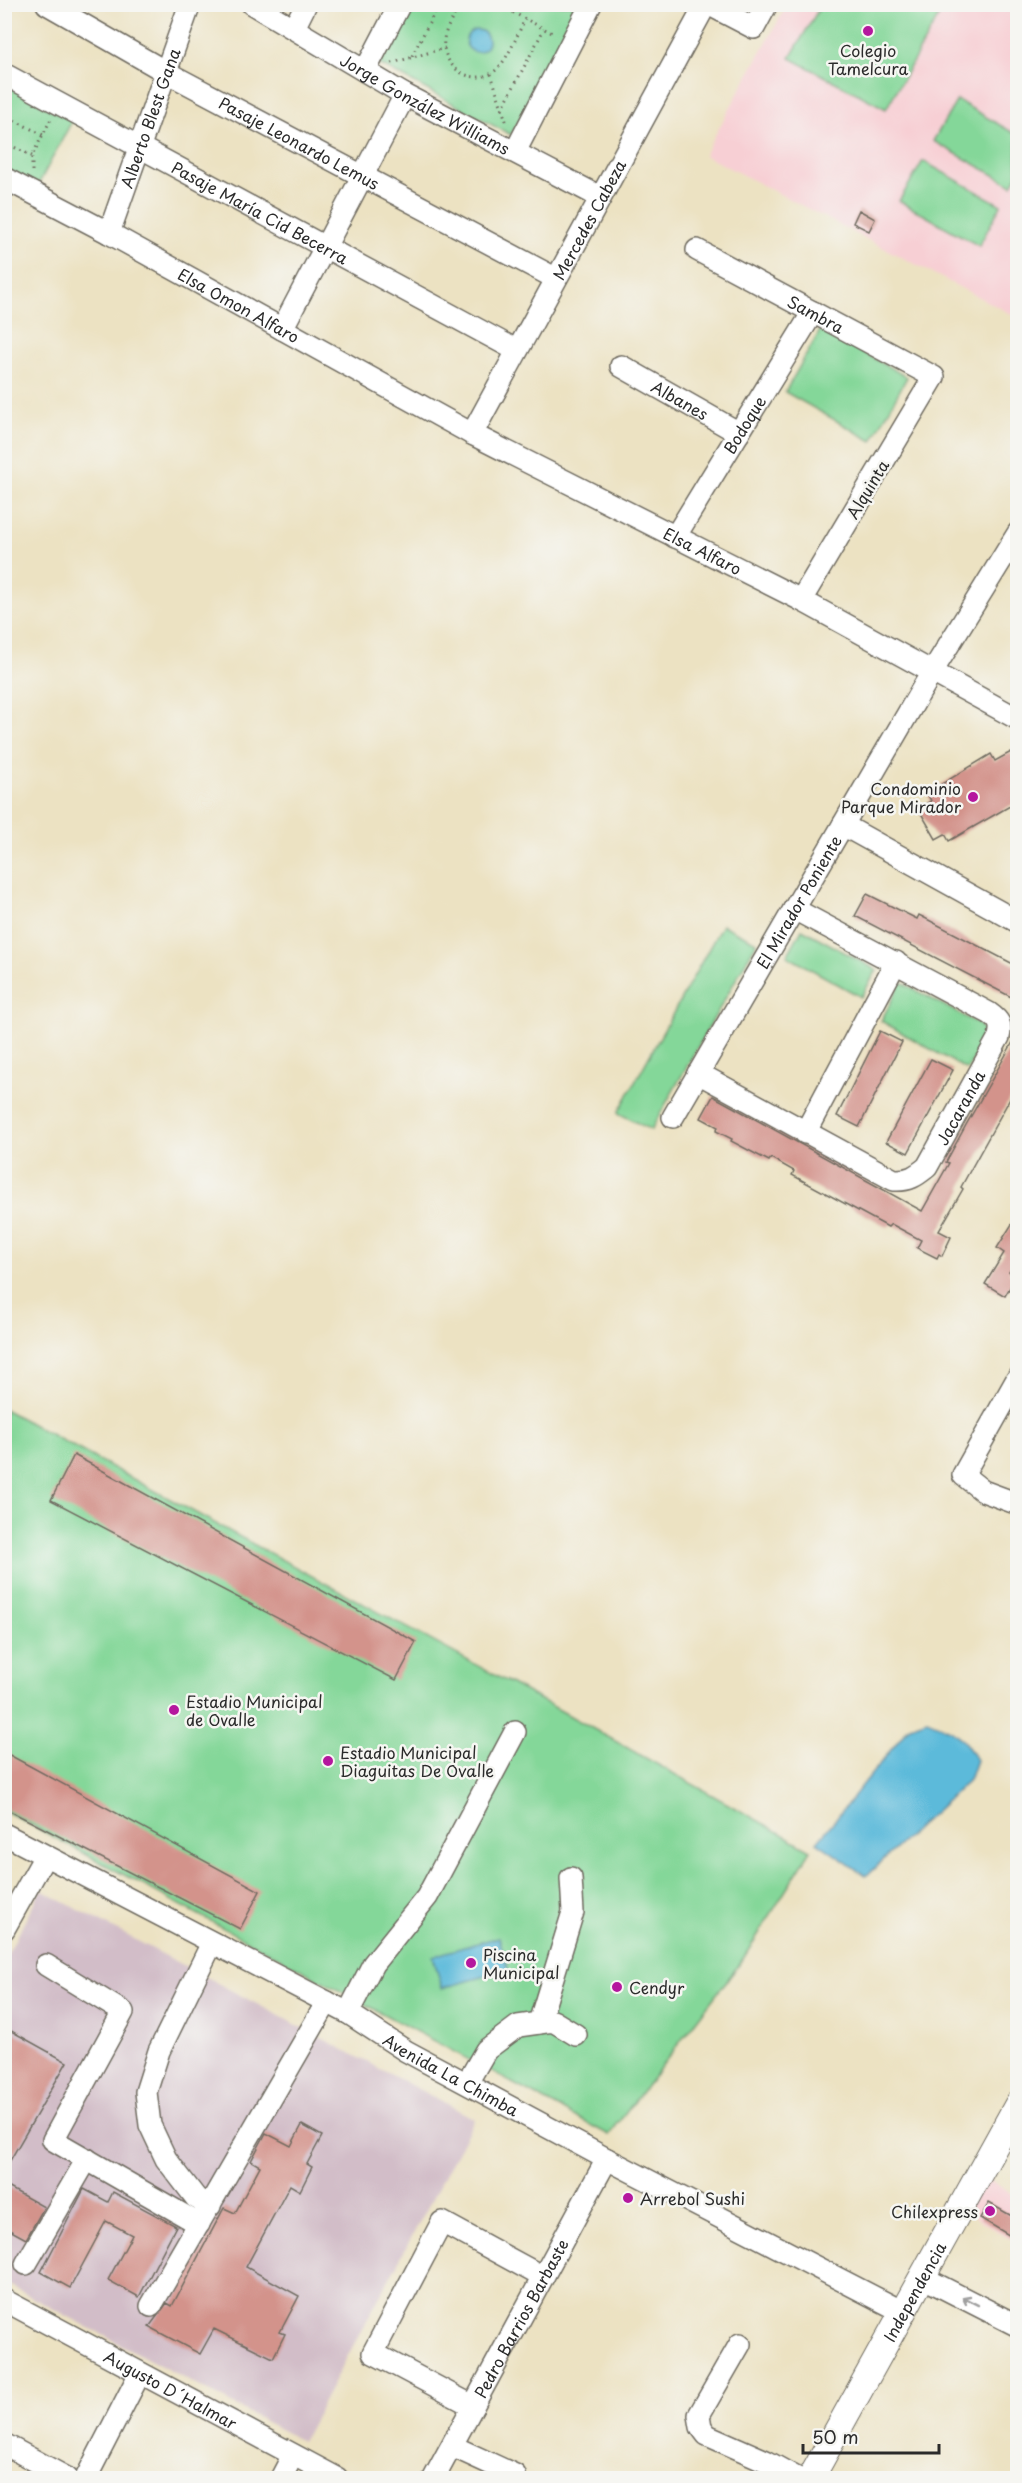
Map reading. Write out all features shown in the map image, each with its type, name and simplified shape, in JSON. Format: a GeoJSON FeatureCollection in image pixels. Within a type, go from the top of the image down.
{"type":"FeatureCollection","features":[{"type":"Feature","properties":{"kind":"main road","name":"Independencia"},"geometry":{"type":"LineString","coordinates":[[811,2478],[1017,2104]]}},
{"type":"Feature","properties":{"kind":"street","name":"Pasaje Leonardo Lemus"},"geometry":{"type":"LineString","coordinates":[[46,4],[166,72],[555,278]]}},
{"type":"Feature","properties":{"kind":"street","name":"Alberto Blest Gana"},"geometry":{"type":"LineString","coordinates":[[109,233],[190,4]]}},
{"type":"Feature","properties":{"kind":"street","name":"Jorge González Williams"},"geometry":{"type":"LineString","coordinates":[[252,4],[405,95],[600,197]]}},
{"type":"Feature","properties":{"kind":"street"},"geometry":{"type":"LineString","coordinates":[[294,28],[306,4]]}},
{"type":"Feature","properties":{"kind":"street"},"geometry":{"type":"LineString","coordinates":[[366,71],[400,4]]}},
{"type":"Feature","properties":{"kind":"street"},"geometry":{"type":"LineString","coordinates":[[514,152],[591,4]]}},
{"type":"Feature","properties":{"kind":"street"},"geometry":{"type":"LineString","coordinates":[[707,4],[754,28],[767,4]]}},
{"type":"Feature","properties":{"kind":"street","name":"Mercedes Cabeza"},"geometry":{"type":"LineString","coordinates":[[472,434],[555,278],[707,4]]}},
{"type":"Feature","properties":{"kind":"street","name":"Pasaje María Cid Becerra"},"geometry":{"type":"LineString","coordinates":[[4,74],[516,350]]}},
{"type":"Feature","properties":{"kind":"street"},"geometry":{"type":"LineString","coordinates":[[282,329],[323,247],[405,95]]}},
{"type":"Feature","properties":{"kind":"street","name":"Elsa Omon Alfaro"},"geometry":{"type":"LineString","coordinates":[[4,178],[109,233],[472,434]]}},
{"type":"Feature","properties":{"kind":"street","name":"Sambra"},"geometry":{"type":"LineString","coordinates":[[697,250],[934,377]]}},
{"type":"Feature","properties":{"kind":"street","name":"Bodoque"},"geometry":{"type":"LineString","coordinates":[[675,537],[813,312]]}},
{"type":"Feature","properties":{"kind":"street","name":"Albanes"},"geometry":{"type":"LineString","coordinates":[[621,366],[739,433]]}},
{"type":"Feature","properties":{"kind":"street","name":"Alquinta"},"geometry":{"type":"LineString","coordinates":[[801,600],[934,377]]}},
{"type":"Feature","properties":{"kind":"street","name":"Elsa Alfaro"},"geometry":{"type":"LineString","coordinates":[[472,434],[801,600],[932,672]]}},
{"type":"Feature","properties":{"kind":"street","name":"El Mirador Poniente"},"geometry":{"type":"LineString","coordinates":[[673,1117],[932,672],[1017,533]]}},
{"type":"Feature","properties":{"kind":"street"},"geometry":{"type":"LineString","coordinates":[[932,672],[1017,719]]}},
{"type":"Feature","properties":{"kind":"street"},"geometry":{"type":"LineString","coordinates":[[843,825],[1017,922]]}},
{"type":"Feature","properties":{"kind":"street","name":"Jacaranda"},"geometry":{"type":"LineString","coordinates":[[698,1073],[894,1180],[904,1181],[914,1178],[927,1167],[999,1036],[1001,1028],[998,1020],[989,1012],[794,909]]}},
{"type":"Feature","properties":{"kind":"street"},"geometry":{"type":"LineString","coordinates":[[805,1133],[896,962]]}},
{"type":"Feature","properties":{"kind":"street"},"geometry":{"type":"LineString","coordinates":[[1017,1379],[963,1475],[983,1491],[1017,1504]]}},
{"type":"Feature","properties":{"kind":"street"},"geometry":{"type":"LineString","coordinates":[[348,2013],[373,1964],[426,1898],[515,1732]]}},
{"type":"Feature","properties":{"kind":"street","name":"Avenida La Chimba"},"geometry":{"type":"LineString","coordinates":[[4,1834],[348,2013],[406,2050],[607,2159],[903,2312]]}},
{"type":"Feature","properties":{"kind":"street"},"geometry":{"type":"LineString","coordinates":[[4,1929],[45,1856]]}},
{"type":"Feature","properties":{"kind":"street"},"geometry":{"type":"LineString","coordinates":[[539,2023],[573,1912],[571,1878]]}},
{"type":"Feature","properties":{"kind":"street"},"geometry":{"type":"LineString","coordinates":[[204,2215],[196,2198],[166,2159],[150,2125],[146,2092],[159,2051],[212,1942]]}},
{"type":"Feature","properties":{"kind":"street"},"geometry":{"type":"LineString","coordinates":[[46,1965],[123,2012],[53,2140],[87,2159],[204,2215]]}},
{"type":"Feature","properties":{"kind":"street"},"geometry":{"type":"LineString","coordinates":[[151,2306],[327,2002]]}},
{"type":"Feature","properties":{"kind":"street"},"geometry":{"type":"LineString","coordinates":[[467,2083],[486,2050],[518,2026],[553,2021],[576,2036]]}},
{"type":"Feature","properties":{"kind":"street"},"geometry":{"type":"LineString","coordinates":[[26,2264],[87,2159]]}},
{"type":"Feature","properties":{"kind":"street","name":"Pedro Barrios Barbaste"},"geometry":{"type":"LineString","coordinates":[[434,2478],[607,2159]]}},
{"type":"Feature","properties":{"kind":"street"},"geometry":{"type":"LineString","coordinates":[[473,2406],[373,2353],[442,2222],[543,2277]]}},
{"type":"Feature","properties":{"kind":"street"},"geometry":{"type":"LineString","coordinates":[[922,2277],[1017,2326]]}},
{"type":"Feature","properties":{"kind":"street","name":"Augusto D´Halmar"},"geometry":{"type":"LineString","coordinates":[[4,2300],[337,2478]]}},
{"type":"Feature","properties":{"kind":"street"},"geometry":{"type":"LineString","coordinates":[[740,2344],[699,2415],[701,2427],[711,2437],[766,2461],[797,2478]]}},
{"type":"Feature","properties":{"kind":"street"},"geometry":{"type":"LineString","coordinates":[[86,2478],[141,2373]]}},
{"type":"Feature","properties":{"kind":"street"},"geometry":{"type":"LineString","coordinates":[[4,2444],[67,2478]]}},
{"type":"Feature","properties":{"kind":"street"},"geometry":{"type":"LineString","coordinates":[[452,2446],[515,2475]]}},
{"type":"Feature","properties":{"kind":"street"},"geometry":{"type":"LineString","coordinates":[[281,2478],[293,2455]]}},
{"type":"Feature","properties":{"kind":"path"},"geometry":{"type":"LineString","coordinates":[[412,58],[439,4]]}},
{"type":"Feature","properties":{"kind":"path"},"geometry":{"type":"LineString","coordinates":[[460,4],[444,36],[445,48],[455,70],[470,77],[491,74],[502,64],[525,19]]}},
{"type":"Feature","properties":{"kind":"path"},"geometry":{"type":"LineString","coordinates":[[497,4],[571,43]]}},
{"type":"Feature","properties":{"kind":"path"},"geometry":{"type":"LineString","coordinates":[[502,109],[544,29]]}},
{"type":"Feature","properties":{"kind":"path"},"geometry":{"type":"LineString","coordinates":[[366,71],[445,48]]}},
{"type":"Feature","properties":{"kind":"path"},"geometry":{"type":"LineString","coordinates":[[491,74],[514,152]]}},
{"type":"Feature","properties":{"kind":"path"},"geometry":{"type":"LineString","coordinates":[[32,192],[32,156],[59,104]]}},
{"type":"Feature","properties":{"kind":"path"},"geometry":{"type":"LineString","coordinates":[[4,115],[43,135]]}},
{"type":"Feature","properties":{"kind":"path"},"geometry":{"type":"LineString","coordinates":[[4,142],[32,156]]}},
{"type":"Feature","properties":{"kind":"shaded area","name":"Colegio Tamelcura"},"geometry":{"type":"Polygon","coordinates":[[[787,5],[1017,5],[1017,317],[704,155],[787,5]]]}},
{"type":"Feature","properties":{"kind":"shaded area"},"geometry":{"type":"Polygon","coordinates":[[[41,1890],[475,2119],[302,2441],[5,2283],[5,1959],[41,1890]]]}},
{"type":"Feature","properties":{"kind":"shaded area"},"geometry":{"type":"Polygon","coordinates":[[[983,2176],[1017,2197],[1017,2242],[965,2212],[983,2176]]]}},
{"type":"Feature","properties":{"kind":"green space"},"geometry":{"type":"Polygon","coordinates":[[[411,5],[581,5],[511,135],[379,64],[411,5]]]}},
{"type":"Feature","properties":{"kind":"green space","name":"Colegio Tamelcura"},"geometry":{"type":"Polygon","coordinates":[[[821,5],[945,5],[886,109],[790,58],[821,5]]]}},
{"type":"Feature","properties":{"kind":"green space"},"geometry":{"type":"Polygon","coordinates":[[[4,84],[72,121],[37,187],[5,170],[4,84]]]}},
{"type":"Feature","properties":{"kind":"green space"},"geometry":{"type":"Polygon","coordinates":[[[957,100],[1017,135],[1017,176],[1012,185],[933,141],[957,100]]]}},
{"type":"Feature","properties":{"kind":"green space"},"geometry":{"type":"Polygon","coordinates":[[[923,161],[1001,205],[979,246],[899,201],[923,161]]]}},
{"type":"Feature","properties":{"kind":"green space"},"geometry":{"type":"Polygon","coordinates":[[[821,329],[907,377],[872,441],[785,392],[821,329]]]}},
{"type":"Feature","properties":{"kind":"green space"},"geometry":{"type":"Polygon","coordinates":[[[722,925],[757,942],[651,1130],[618,1113],[722,925]]]}},
{"type":"Feature","properties":{"kind":"green space"},"geometry":{"type":"Polygon","coordinates":[[[802,929],[877,970],[861,997],[787,956],[802,929]]]}},
{"type":"Feature","properties":{"kind":"green space"},"geometry":{"type":"Polygon","coordinates":[[[901,982],[980,1025],[986,1036],[967,1070],[881,1021],[901,982]]]}},
{"type":"Feature","properties":{"kind":"green space","name":"Estadio Municipal Diaguitas De Ovalle"},"geometry":{"type":"Polygon","coordinates":[[[4,1409],[563,1712],[811,1850],[741,1962],[609,2135],[5,1811],[4,1409]]]}},
{"type":"Feature","properties":{"kind":"water"},"geometry":{"type":"Polygon","coordinates":[[[477,30],[485,33],[488,41],[485,49],[477,52],[469,49],[466,41],[469,33],[477,30]]]}},
{"type":"Feature","properties":{"kind":"water"},"geometry":{"type":"Polygon","coordinates":[[[927,1720],[956,1734],[966,1744],[976,1760],[969,1780],[866,1876],[817,1842],[910,1726],[927,1720]]]}},
{"type":"Feature","properties":{"kind":"water","name":"Piscina Municipal"},"geometry":{"type":"Polygon","coordinates":[[[499,1937],[508,1970],[442,1988],[433,1956],[499,1937]]]}},
{"type":"Feature","properties":{"kind":"building"},"geometry":{"type":"Polygon","coordinates":[[[859,210],[875,219],[869,231],[853,223],[859,210]]]}},
{"type":"Feature","properties":{"kind":"building","name":"Condominio Parque Mirador"},"geometry":{"type":"Polygon","coordinates":[[[1011,752],[1017,764],[1017,802],[949,841],[945,834],[936,839],[918,808],[931,801],[927,793],[991,754],[995,761],[1011,752]]]}},
{"type":"Feature","properties":{"kind":"building"},"geometry":{"type":"Polygon","coordinates":[[[867,894],[917,919],[919,915],[1017,966],[1017,1000],[855,916],[867,894]]]}},
{"type":"Feature","properties":{"kind":"building"},"geometry":{"type":"Polygon","coordinates":[[[880,1031],[902,1042],[859,1127],[837,1116],[880,1031]]]}},
{"type":"Feature","properties":{"kind":"building"},"geometry":{"type":"Polygon","coordinates":[[[1017,1035],[1017,1086],[939,1231],[951,1237],[942,1256],[939,1254],[937,1258],[917,1248],[921,1240],[891,1224],[888,1227],[792,1175],[794,1171],[771,1158],[769,1161],[731,1141],[732,1139],[716,1131],[718,1127],[701,1118],[713,1096],[922,1211],[949,1163],[946,1162],[1017,1035]]]}},
{"type":"Feature","properties":{"kind":"building"},"geometry":{"type":"Polygon","coordinates":[[[931,1059],[953,1070],[908,1153],[886,1142],[931,1059]]]}},
{"type":"Feature","properties":{"kind":"building"},"geometry":{"type":"Polygon","coordinates":[[[1017,1216],[1017,1261],[1009,1272],[1016,1277],[1005,1296],[985,1284],[1004,1253],[997,1248],[1017,1216]]]}},
{"type":"Feature","properties":{"kind":"building"},"geometry":{"type":"Polygon","coordinates":[[[74,1455],[416,1642],[396,1680],[51,1500],[74,1455]]]}},
{"type":"Feature","properties":{"kind":"building"},"geometry":{"type":"Polygon","coordinates":[[[4,1752],[260,1891],[240,1929],[4,1808],[4,1752]]]}},
{"type":"Feature","properties":{"kind":"building"},"geometry":{"type":"Polygon","coordinates":[[[4,2027],[67,2062],[4,2171],[4,2027]]]}},
{"type":"Feature","properties":{"kind":"building"},"geometry":{"type":"Polygon","coordinates":[[[302,2125],[322,2136],[307,2164],[312,2167],[300,2191],[290,2185],[246,2267],[299,2296],[280,2332],[285,2334],[273,2358],[214,2329],[200,2354],[149,2327],[167,2303],[172,2306],[224,2208],[235,2213],[260,2166],[251,2161],[266,2133],[291,2146],[302,2125]]]}},
{"type":"Feature","properties":{"kind":"building"},"geometry":{"type":"Polygon","coordinates":[[[4,2185],[44,2207],[26,2239],[4,2227],[4,2185]]]}},
{"type":"Feature","properties":{"kind":"building"},"geometry":{"type":"Polygon","coordinates":[[[84,2189],[108,2202],[113,2192],[176,2226],[139,2297],[108,2280],[132,2235],[106,2221],[70,2288],[41,2272],[84,2189]]]}},
{"type":"Feature","properties":{"kind":"building"},"geometry":{"type":"Polygon","coordinates":[[[989,2203],[1017,2219],[1017,2240],[980,2218],[989,2203]]]}},
{"type":"Feature","properties":{"kind":"place","name":"Colegio Tamelcura"},"geometry":{"type":"Point","coordinates":[868,31]}},
{"type":"Feature","properties":{"kind":"place","name":"Condominio Parque Mirador"},"geometry":{"type":"Point","coordinates":[973,797]}},
{"type":"Feature","properties":{"kind":"place","name":"Estadio Municipal de Ovalle"},"geometry":{"type":"Point","coordinates":[174,1710]}},
{"type":"Feature","properties":{"kind":"place","name":"Estadio Municipal Diaguitas De Ovalle"},"geometry":{"type":"Point","coordinates":[328,1761]}},
{"type":"Feature","properties":{"kind":"place","name":"Piscina Municipal"},"geometry":{"type":"Point","coordinates":[471,1963]}},
{"type":"Feature","properties":{"kind":"place","name":"Cendyr"},"geometry":{"type":"Point","coordinates":[617,1987]}},
{"type":"Feature","properties":{"kind":"place","name":"Arrebol Sushi"},"geometry":{"type":"Point","coordinates":[628,2198]}},
{"type":"Feature","properties":{"kind":"place","name":"Chilexpress"},"geometry":{"type":"Point","coordinates":[990,2211]}}]}
